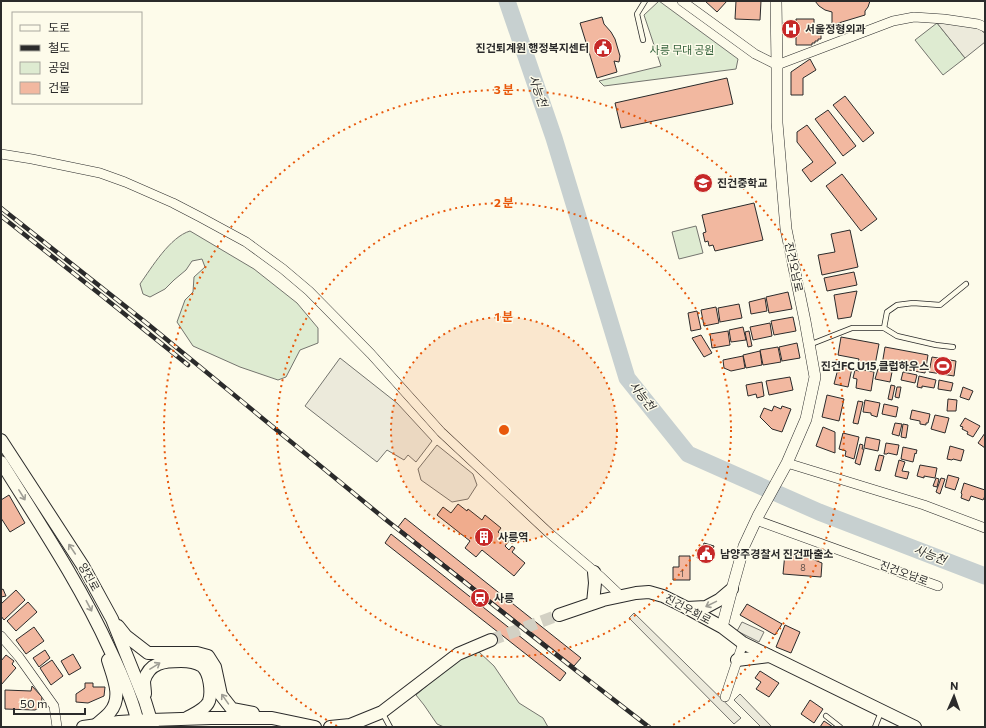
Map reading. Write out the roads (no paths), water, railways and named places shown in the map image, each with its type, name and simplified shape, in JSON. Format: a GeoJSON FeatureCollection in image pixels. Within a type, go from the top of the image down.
{"type":"FeatureCollection","features":[{"type":"Feature","properties":{"kind":"main road","name":"양진로"},"geometry":{"type":"LineString","coordinates":[[1,440],[83,566],[112,619],[146,701],[152,724]]}},
{"type":"Feature","properties":{"kind":"main road","name":"양진로"},"geometry":{"type":"LineString","coordinates":[[1,462],[83,596],[124,679],[138,724]]}},
{"type":"Feature","properties":{"kind":"main road"},"geometry":{"type":"LineString","coordinates":[[592,603],[595,583],[594,572]]}},
{"type":"Feature","properties":{"kind":"main road"},"geometry":{"type":"LineString","coordinates":[[687,608],[706,607],[719,600],[732,589]]}},
{"type":"Feature","properties":{"kind":"main road","name":"진건우회로"},"geometry":{"type":"LineString","coordinates":[[559,615],[592,603],[621,596],[649,592],[663,596],[722,627],[743,643],[915,727]]}},
{"type":"Feature","properties":{"kind":"main road"},"geometry":{"type":"LineString","coordinates":[[112,619],[126,636],[148,653],[198,653],[208,656],[215,667],[221,695],[232,709],[315,727]]}},
{"type":"Feature","properties":{"kind":"main road"},"geometry":{"type":"LineString","coordinates":[[330,727],[350,725],[382,712],[458,654],[491,640]]}},
{"type":"Feature","properties":{"kind":"main road"},"geometry":{"type":"LineString","coordinates":[[99,726],[110,712],[116,701],[116,688],[106,654],[106,641]]}},
{"type":"Feature","properties":{"kind":"main road"},"geometry":{"type":"LineString","coordinates":[[737,660],[771,656]]}},
{"type":"Feature","properties":{"kind":"main road"},"geometry":{"type":"LineString","coordinates":[[146,701],[144,682],[149,670],[157,664],[167,661],[184,661],[201,666],[205,670],[209,680],[211,689],[209,702],[198,712],[181,723]]}},
{"type":"Feature","properties":{"kind":"main road"},"geometry":{"type":"LineString","coordinates":[[83,727],[99,726],[119,722],[152,724],[181,723],[211,718],[272,718]]}},
{"type":"Feature","properties":{"kind":"street"},"geometry":{"type":"LineString","coordinates":[[682,1],[755,54],[777,64],[893,21],[914,17],[944,19],[985,26]]}},
{"type":"Feature","properties":{"kind":"street","name":"진건오남로"},"geometry":{"type":"LineString","coordinates":[[722,627],[744,546],[757,518],[785,467],[806,419],[815,377],[786,229],[777,123],[776,1]]}},
{"type":"Feature","properties":{"kind":"street"},"geometry":{"type":"LineString","coordinates":[[1,154],[100,173],[173,203],[246,242],[283,269],[309,291],[376,359],[441,432],[549,533],[621,596]]}},
{"type":"Feature","properties":{"kind":"street"},"geometry":{"type":"LineString","coordinates":[[785,467],[924,505],[985,528]]}},
{"type":"Feature","properties":{"kind":"street","name":"진건오남로"},"geometry":{"type":"LineString","coordinates":[[757,518],[938,586]]}},
{"type":"Feature","properties":{"kind":"street"},"geometry":{"type":"LineString","coordinates":[[1,636],[19,657],[54,706],[57,727]]}},
{"type":"Feature","properties":{"kind":"street"},"geometry":{"type":"LineString","coordinates":[[725,697],[743,643]]}},
{"type":"Feature","properties":{"kind":"lane"},"geometry":{"type":"LineString","coordinates":[[643,40],[637,14],[645,1]]}},
{"type":"Feature","properties":{"kind":"lane"},"geometry":{"type":"LineString","coordinates":[[884,328],[887,312],[897,305],[913,303],[940,305],[966,284]]}},
{"type":"Feature","properties":{"kind":"lane"},"geometry":{"type":"LineString","coordinates":[[809,345],[852,328],[884,328],[897,336],[936,345],[953,347]]}},
{"type":"Feature","properties":{"kind":"lane"},"geometry":{"type":"LineString","coordinates":[[875,727],[881,710]]}},
{"type":"Feature","properties":{"kind":"lane"},"geometry":{"type":"LineString","coordinates":[[382,712],[390,727]]}},
{"type":"Feature","properties":{"kind":"lane"},"geometry":{"type":"LineString","coordinates":[[826,716],[840,727]]}},
{"type":"Feature","properties":{"kind":"waterway","name":"사능천"},"geometry":{"type":"LineString","coordinates":[[507,1],[554,138],[627,378],[688,454],[819,512],[985,576]]}},
{"type":"Feature","properties":{"kind":"tunnel"},"geometry":{"type":"LineString","coordinates":[[491,640],[559,615]]}},
{"type":"Feature","properties":{"kind":"railway"},"geometry":{"type":"LineString","coordinates":[[1,208],[149,325],[385,519],[649,727]]}},
{"type":"Feature","properties":{"kind":"railway"},"geometry":{"type":"LineString","coordinates":[[1,216],[188,365]]}},
{"type":"Feature","properties":{"kind":"place","name":"서울정형외과"},"geometry":{"type":"Point","coordinates":[791,29]}},
{"type":"Feature","properties":{"kind":"place","name":"진건퇴계원 행정복지센터"},"geometry":{"type":"Point","coordinates":[603,48]}},
{"type":"Feature","properties":{"kind":"place","name":"진건중학교"},"geometry":{"type":"Point","coordinates":[703,183]}},
{"type":"Feature","properties":{"kind":"place","name":"진건FC U15 클럽하우스"},"geometry":{"type":"Point","coordinates":[943,366]}},
{"type":"Feature","properties":{"kind":"place","name":"사릉역"},"geometry":{"type":"Point","coordinates":[484,537]}},
{"type":"Feature","properties":{"kind":"place","name":"남양주경찰서 진건파출소"},"geometry":{"type":"Point","coordinates":[706,554]}},
{"type":"Feature","properties":{"kind":"place","name":"사릉"},"geometry":{"type":"Point","coordinates":[480,598]}},
{"type":"Feature","properties":{"kind":"park label","name":"사릉 무대 공원"},"geometry":{"type":"Point","coordinates":[682,50]}}]}
